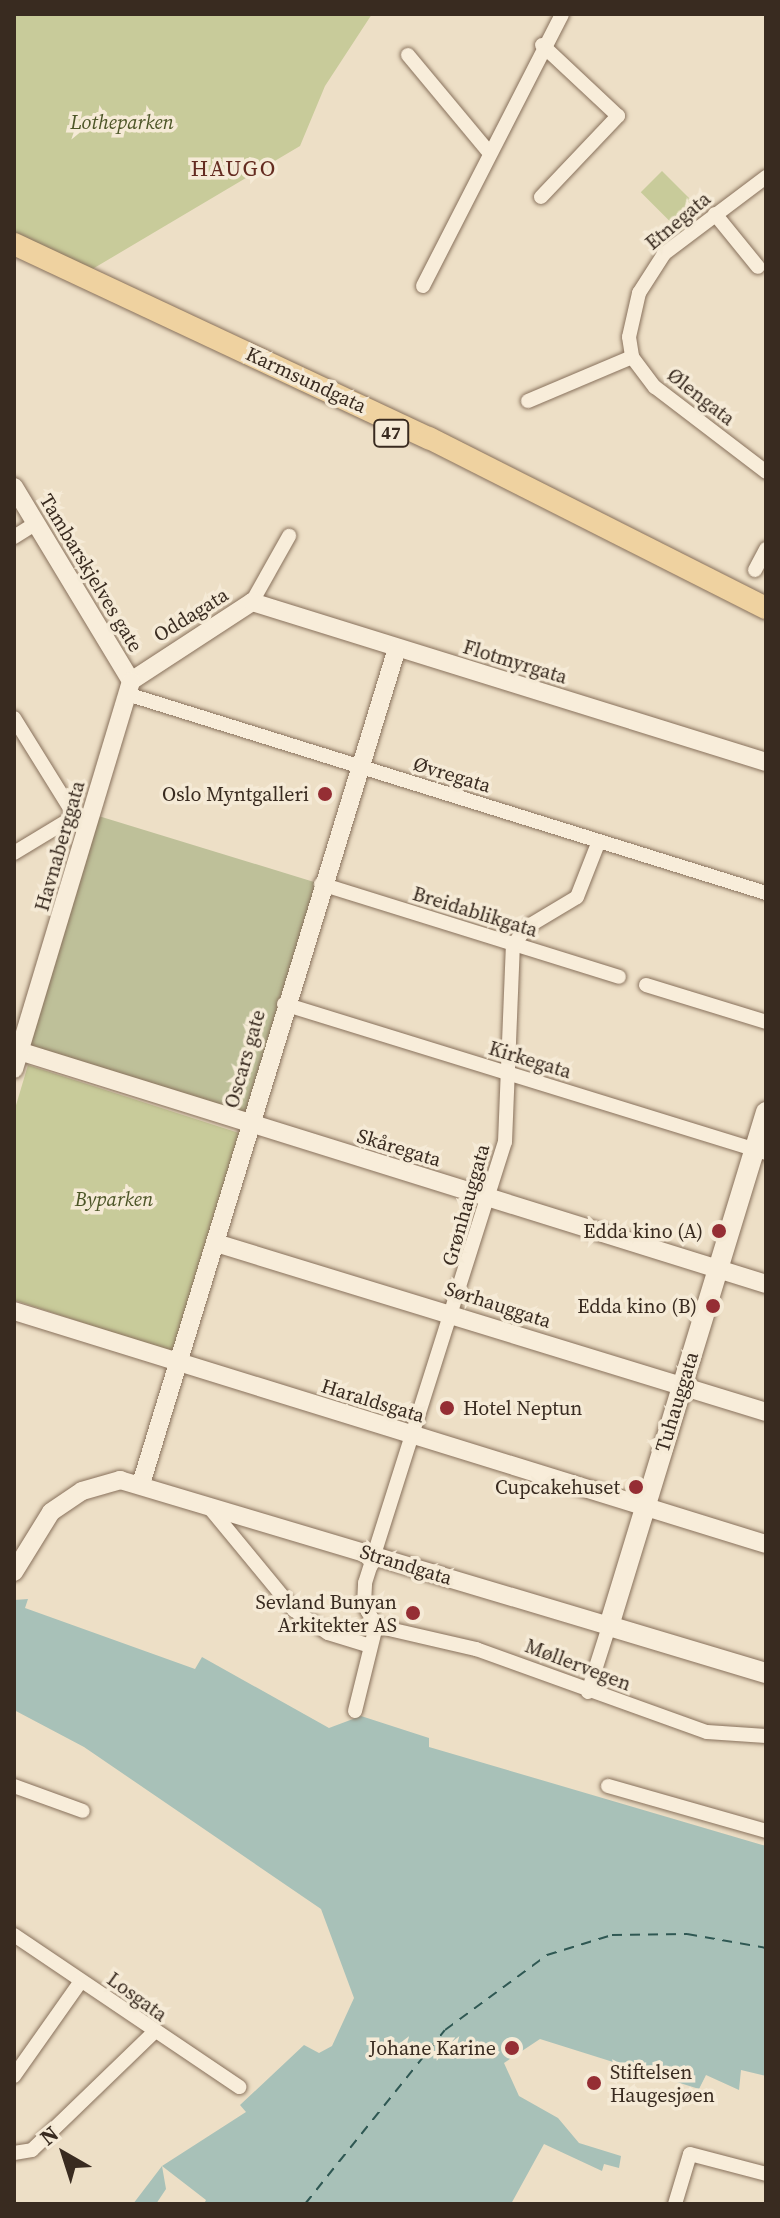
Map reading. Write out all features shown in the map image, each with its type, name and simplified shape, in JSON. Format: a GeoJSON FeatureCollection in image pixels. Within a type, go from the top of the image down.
{"type":"FeatureCollection","features":[{"type":"Feature","properties":{"kind":"main road","name":"Karmsundgata"},"geometry":{"type":"LineString","coordinates":[[14,244],[429,438],[766,608]]}},
{"type":"Feature","properties":{"kind":"main road","name":"Karmsundgata"},"geometry":{"type":"LineString","coordinates":[[14,259],[459,465],[766,623]]}},
{"type":"Feature","properties":{"kind":"main road","name":"Tuhauggata"},"geometry":{"type":"LineString","coordinates":[[609,1626],[718,1269],[760,1151],[766,1112]]}},
{"type":"Feature","properties":{"kind":"main road","name":"Strandgata"},"geometry":{"type":"LineString","coordinates":[[609,1626],[766,1673]]}},
{"type":"Feature","properties":{"kind":"street"},"geometry":{"type":"LineString","coordinates":[[423,286],[542,45],[562,14]]}},
{"type":"Feature","properties":{"kind":"street"},"geometry":{"type":"LineString","coordinates":[[541,197],[618,116],[542,45]]}},
{"type":"Feature","properties":{"kind":"street"},"geometry":{"type":"LineString","coordinates":[[408,55],[488,151]]}},
{"type":"Feature","properties":{"kind":"street","name":"Etnegata"},"geometry":{"type":"LineString","coordinates":[[632,357],[631,317],[649,273],[715,214],[766,177]]}},
{"type":"Feature","properties":{"kind":"street"},"geometry":{"type":"LineString","coordinates":[[715,214],[758,267]]}},
{"type":"Feature","properties":{"kind":"street"},"geometry":{"type":"LineString","coordinates":[[528,401],[632,357]]}},
{"type":"Feature","properties":{"kind":"street","name":"Ølengata"},"geometry":{"type":"LineString","coordinates":[[632,357],[655,387],[766,472]]}},
{"type":"Feature","properties":{"kind":"street","name":"Tambarskjelves gate"},"geometry":{"type":"LineString","coordinates":[[14,487],[129,687]]}},
{"type":"Feature","properties":{"kind":"street"},"geometry":{"type":"LineString","coordinates":[[14,537],[35,524]]}},
{"type":"Feature","properties":{"kind":"street","name":"Oddagata"},"geometry":{"type":"LineString","coordinates":[[129,687],[252,602],[289,536]]}},
{"type":"Feature","properties":{"kind":"street"},"geometry":{"type":"LineString","coordinates":[[755,570],[766,549]]}},
{"type":"Feature","properties":{"kind":"street","name":"Flotmyrgata"},"geometry":{"type":"LineString","coordinates":[[252,602],[766,762]]}},
{"type":"Feature","properties":{"kind":"street","name":"Oscars gate"},"geometry":{"type":"LineString","coordinates":[[141,1484],[180,1366],[284,1004],[397,648]]}},
{"type":"Feature","properties":{"kind":"street","name":"Øvregata"},"geometry":{"type":"LineString","coordinates":[[129,687],[360,767],[766,893]]}},
{"type":"Feature","properties":{"kind":"street","name":"Havnaberggata"},"geometry":{"type":"LineString","coordinates":[[16,1057],[129,687]]}},
{"type":"Feature","properties":{"kind":"street"},"geometry":{"type":"LineString","coordinates":[[14,718],[86,834]]}},
{"type":"Feature","properties":{"kind":"street"},"geometry":{"type":"LineString","coordinates":[[14,853],[75,816]]}},
{"type":"Feature","properties":{"kind":"street"},"geometry":{"type":"LineString","coordinates":[[513,945],[527,927],[577,897],[599,841]]}},
{"type":"Feature","properties":{"kind":"street","name":"Breidablikgata"},"geometry":{"type":"LineString","coordinates":[[321,884],[619,977]]}},
{"type":"Feature","properties":{"kind":"street","name":"Grønhauggata"},"geometry":{"type":"LineString","coordinates":[[375,1556],[455,1314],[505,1142],[503,1073],[513,945]]}},
{"type":"Feature","properties":{"kind":"street"},"geometry":{"type":"LineString","coordinates":[[646,985],[766,1022]]}},
{"type":"Feature","properties":{"kind":"street","name":"Kirkegata"},"geometry":{"type":"LineString","coordinates":[[284,1004],[760,1151]]}},
{"type":"Feature","properties":{"kind":"street","name":"Skåregata"},"geometry":{"type":"LineString","coordinates":[[16,1057],[766,1284]]}},
{"type":"Feature","properties":{"kind":"street","name":"Sørhauggata"},"geometry":{"type":"LineString","coordinates":[[216,1243],[766,1412]]}},
{"type":"Feature","properties":{"kind":"street","name":"Haraldsgata"},"geometry":{"type":"LineString","coordinates":[[14,1311],[180,1366],[766,1544]]}},
{"type":"Feature","properties":{"kind":"street","name":"Strandgata"},"geometry":{"type":"LineString","coordinates":[[14,1572],[51,1512],[102,1483],[141,1484],[609,1626]]}},
{"type":"Feature","properties":{"kind":"street"},"geometry":{"type":"LineString","coordinates":[[207,1504],[294,1610],[328,1633],[367,1645]]}},
{"type":"Feature","properties":{"kind":"street"},"geometry":{"type":"LineString","coordinates":[[355,1711],[367,1645],[376,1626],[363,1597],[375,1556]]}},
{"type":"Feature","properties":{"kind":"street","name":"Møllervegen"},"geometry":{"type":"LineString","coordinates":[[376,1626],[476,1649],[588,1692],[707,1732],[766,1736]]}},
{"type":"Feature","properties":{"kind":"street","name":"Tuhauggata"},"geometry":{"type":"LineString","coordinates":[[588,1692],[609,1626]]}},
{"type":"Feature","properties":{"kind":"street"},"geometry":{"type":"LineString","coordinates":[[14,1786],[83,1811]]}},
{"type":"Feature","properties":{"kind":"street"},"geometry":{"type":"LineString","coordinates":[[608,1786],[766,1831]]}},
{"type":"Feature","properties":{"kind":"street","name":"Losgata"},"geometry":{"type":"LineString","coordinates":[[14,1935],[152,2034],[239,2087]]}},
{"type":"Feature","properties":{"kind":"street"},"geometry":{"type":"LineString","coordinates":[[14,2076],[81,1981]]}},
{"type":"Feature","properties":{"kind":"street"},"geometry":{"type":"LineString","coordinates":[[14,2153],[42,2141],[152,2034]]}},
{"type":"Feature","properties":{"kind":"street"},"geometry":{"type":"LineString","coordinates":[[675,2204],[690,2154],[766,2174]]}},
{"type":"Feature","properties":{"kind":"green space","name":"Lotheparken"},"geometry":{"type":"Polygon","coordinates":[[[14,14],[372,14],[325,86],[300,146],[84,274],[14,246],[14,14]]]}},
{"type":"Feature","properties":{"kind":"green space"},"geometry":{"type":"Polygon","coordinates":[[[662,171],[702,211],[681,233],[641,192],[662,171]]]}},
{"type":"Feature","properties":{"kind":"green space"},"geometry":{"type":"Polygon","coordinates":[[[92,814],[321,884],[248,1121],[19,1051],[92,814]]]}},
{"type":"Feature","properties":{"kind":"green space","name":"Byparken"},"geometry":{"type":"Polygon","coordinates":[[[28,1065],[239,1133],[175,1353],[14,1300],[14,1112],[28,1065]]]}},
{"type":"Feature","properties":{"kind":"water"},"geometry":{"type":"Polygon","coordinates":[[[28,1599],[25,1608],[195,1669],[202,1657],[329,1728],[361,1716],[429,1738],[429,1747],[766,1846],[766,2076],[741,2070],[739,2090],[706,2075],[699,2089],[540,2039],[504,2063],[519,2096],[558,2118],[579,2143],[621,2156],[619,2168],[604,2164],[602,2171],[544,2144],[511,2204],[133,2204],[162,2166],[246,2112],[240,2105],[304,2045],[319,2053],[332,2046],[354,1998],[321,1909],[84,1747],[14,1710],[14,1600],[28,1599]]]}},
{"type":"Feature","properties":{"kind":"pier"},"geometry":{"type":"Polygon","coordinates":[[[162,2166],[206,2200],[204,2204],[156,2204],[166,2189],[162,2166]]]}},
{"type":"Feature","properties":{"kind":"ferry route"},"geometry":{"type":"LineString","coordinates":[[305,2204],[445,2030],[547,1955],[612,1935],[687,1934],[766,1948]]}},
{"type":"Feature","properties":{"kind":"place","name":"Oslo Myntgalleri"},"geometry":{"type":"Point","coordinates":[325,794]}},
{"type":"Feature","properties":{"kind":"place","name":"Edda kino (A)"},"geometry":{"type":"Point","coordinates":[719,1231]}},
{"type":"Feature","properties":{"kind":"place","name":"Edda kino (B)"},"geometry":{"type":"Point","coordinates":[713,1306]}},
{"type":"Feature","properties":{"kind":"place","name":"Hotel Neptun"},"geometry":{"type":"Point","coordinates":[447,1408]}},
{"type":"Feature","properties":{"kind":"place","name":"Cupcakehuset"},"geometry":{"type":"Point","coordinates":[636,1487]}},
{"type":"Feature","properties":{"kind":"place","name":"Sevland Bunyan Arkitekter AS"},"geometry":{"type":"Point","coordinates":[413,1613]}},
{"type":"Feature","properties":{"kind":"place","name":"Johane Karine"},"geometry":{"type":"Point","coordinates":[512,2048]}},
{"type":"Feature","properties":{"kind":"place","name":"Stiftelsen Haugesjøen"},"geometry":{"type":"Point","coordinates":[594,2083]}},
{"type":"Feature","properties":{"kind":"district","name":"HAUGO"},"geometry":{"type":"Point","coordinates":[234,169]}}]}
